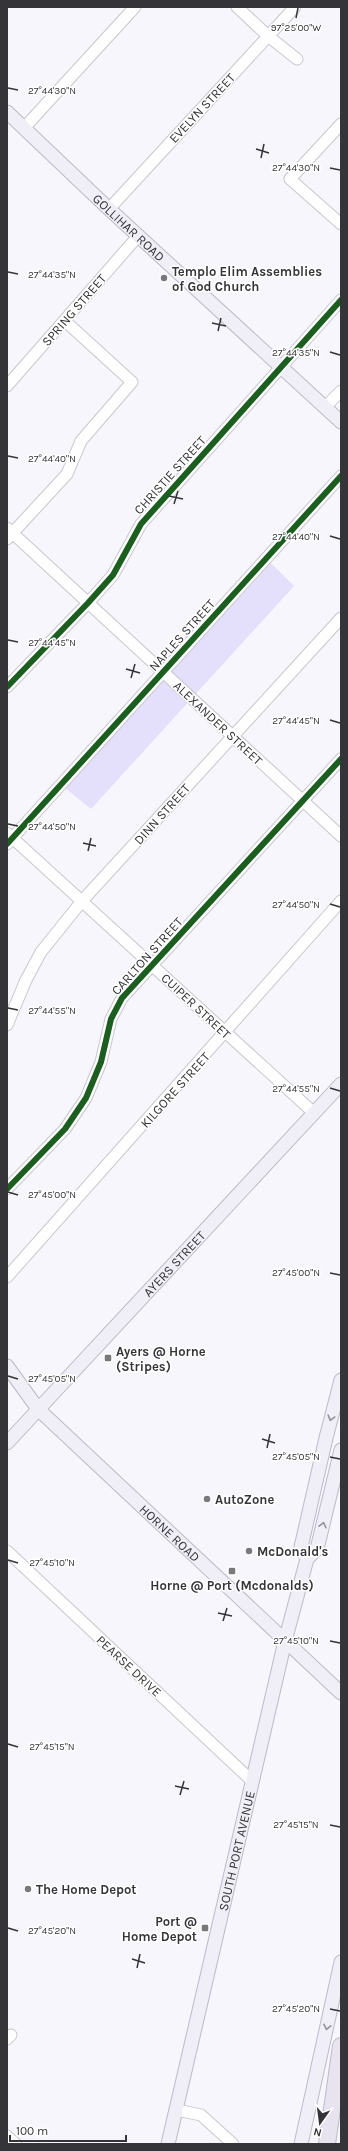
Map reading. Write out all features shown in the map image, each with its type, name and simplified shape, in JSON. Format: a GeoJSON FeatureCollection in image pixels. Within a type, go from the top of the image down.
{"type":"FeatureCollection","features":[{"type":"Feature","properties":{"kind":"highway"},"geometry":{"type":"LineString","coordinates":[[327,2144],[341,2046]]}},
{"type":"Feature","properties":{"kind":"highway"},"geometry":{"type":"LineString","coordinates":[[335,2144],[341,2118]]}},
{"type":"Feature","properties":{"kind":"main road","name":"GOLLIHAR ROAD"},"geometry":{"type":"LineString","coordinates":[[7,112],[109,209],[341,422]]}},
{"type":"Feature","properties":{"kind":"main road","name":"AYERS STREET"},"geometry":{"type":"LineString","coordinates":[[7,1443],[341,1084]]}},
{"type":"Feature","properties":{"kind":"main road","name":"HORNE ROAD"},"geometry":{"type":"LineString","coordinates":[[7,1366],[38,1408],[341,1693]]}},
{"type":"Feature","properties":{"kind":"main road","name":"SOUTH PORT AVENUE"},"geometry":{"type":"LineString","coordinates":[[307,1558],[302,1547],[324,1444],[341,1380]]}},
{"type":"Feature","properties":{"kind":"main road","name":"SOUTH PORT AVENUE"},"geometry":{"type":"LineString","coordinates":[[168,2144],[285,1641],[307,1558],[317,1549],[341,1450]]}},
{"type":"Feature","properties":{"kind":"main road"},"geometry":{"type":"LineString","coordinates":[[301,2144],[341,1962]]}},
{"type":"Feature","properties":{"kind":"street"},"geometry":{"type":"LineString","coordinates":[[24,128],[135,7]]}},
{"type":"Feature","properties":{"kind":"street"},"geometry":{"type":"LineString","coordinates":[[237,7],[268,36],[297,59]]}},
{"type":"Feature","properties":{"kind":"street","name":"EVELYN STREET"},"geometry":{"type":"LineString","coordinates":[[109,209],[295,7]]}},
{"type":"Feature","properties":{"kind":"street"},"geometry":{"type":"LineString","coordinates":[[341,124],[290,179],[341,224]]}},
{"type":"Feature","properties":{"kind":"street","name":"SPRING STREET"},"geometry":{"type":"LineString","coordinates":[[7,386],[139,235]]}},
{"type":"Feature","properties":{"kind":"street","name":"CHRISTIE STREET"},"geometry":{"type":"LineString","coordinates":[[7,687],[113,575],[141,524],[341,300]]}},
{"type":"Feature","properties":{"kind":"street"},"geometry":{"type":"LineString","coordinates":[[9,533],[67,474],[82,441],[132,382],[65,321]]}},
{"type":"Feature","properties":{"kind":"street"},"geometry":{"type":"LineString","coordinates":[[325,408],[341,391]]}},
{"type":"Feature","properties":{"kind":"street","name":"NAPLES STREET"},"geometry":{"type":"LineString","coordinates":[[9,838],[164,672],[341,476]]}},
{"type":"Feature","properties":{"kind":"street","name":"ALEXANDER STREET"},"geometry":{"type":"LineString","coordinates":[[9,533],[164,672],[341,836]]}},
{"type":"Feature","properties":{"kind":"street","name":"DINN STREET"},"geometry":{"type":"LineString","coordinates":[[7,1025],[26,980],[41,952],[82,901],[341,618]]}},
{"type":"Feature","properties":{"kind":"street","name":"CARLTON STREET"},"geometry":{"type":"LineString","coordinates":[[7,1189],[65,1129],[82,1104],[101,1062],[111,1020],[122,998],[341,759]]}},
{"type":"Feature","properties":{"kind":"street","name":"CUIPER STREET"},"geometry":{"type":"LineString","coordinates":[[9,838],[82,901],[314,1113]]}},
{"type":"Feature","properties":{"kind":"street","name":"KILGORE STREET"},"geometry":{"type":"LineString","coordinates":[[7,1277],[341,901]]}},
{"type":"Feature","properties":{"kind":"street","name":"PEARSE DRIVE"},"geometry":{"type":"LineString","coordinates":[[7,1551],[252,1781]]}},
{"type":"Feature","properties":{"kind":"street"},"geometry":{"type":"LineString","coordinates":[[176,2110],[201,2116],[233,2144]]}},
{"type":"Feature","properties":{"kind":"street"},"geometry":{"type":"LineString","coordinates":[[7,2136],[16,2144]]}},
{"type":"Feature","properties":{"kind":"shaded area"},"geometry":{"type":"Polygon","coordinates":[[[271,563],[294,586],[91,809],[65,788],[271,563]]]}},
{"type":"Feature","properties":{"kind":"cycle path"},"geometry":{"type":"LineString","coordinates":[[7,687],[113,575],[141,524],[341,300]]}},
{"type":"Feature","properties":{"kind":"cycle path"},"geometry":{"type":"LineString","coordinates":[[7,844],[341,476]]}},
{"type":"Feature","properties":{"kind":"cycle path"},"geometry":{"type":"LineString","coordinates":[[7,1189],[65,1129],[86,1098],[101,1062],[111,1019],[122,998],[341,759]]}},
{"type":"Feature","properties":{"kind":"place","name":"Templo Elim Assemblies of God Church"},"geometry":{"type":"Point","coordinates":[164,278]}},
{"type":"Feature","properties":{"kind":"place","name":"Ayers @ Horne (Stripes)"},"geometry":{"type":"Point","coordinates":[108,1358]}},
{"type":"Feature","properties":{"kind":"place","name":"AutoZone"},"geometry":{"type":"Point","coordinates":[207,1499]}},
{"type":"Feature","properties":{"kind":"place","name":"McDonald's"},"geometry":{"type":"Point","coordinates":[249,1551]}},
{"type":"Feature","properties":{"kind":"place","name":"Horne @ Port (Mcdonalds)"},"geometry":{"type":"Point","coordinates":[232,1571]}},
{"type":"Feature","properties":{"kind":"place","name":"The Home Depot"},"geometry":{"type":"Point","coordinates":[28,1889]}},
{"type":"Feature","properties":{"kind":"place","name":"Port @ Home Depot"},"geometry":{"type":"Point","coordinates":[205,1928]}}]}
